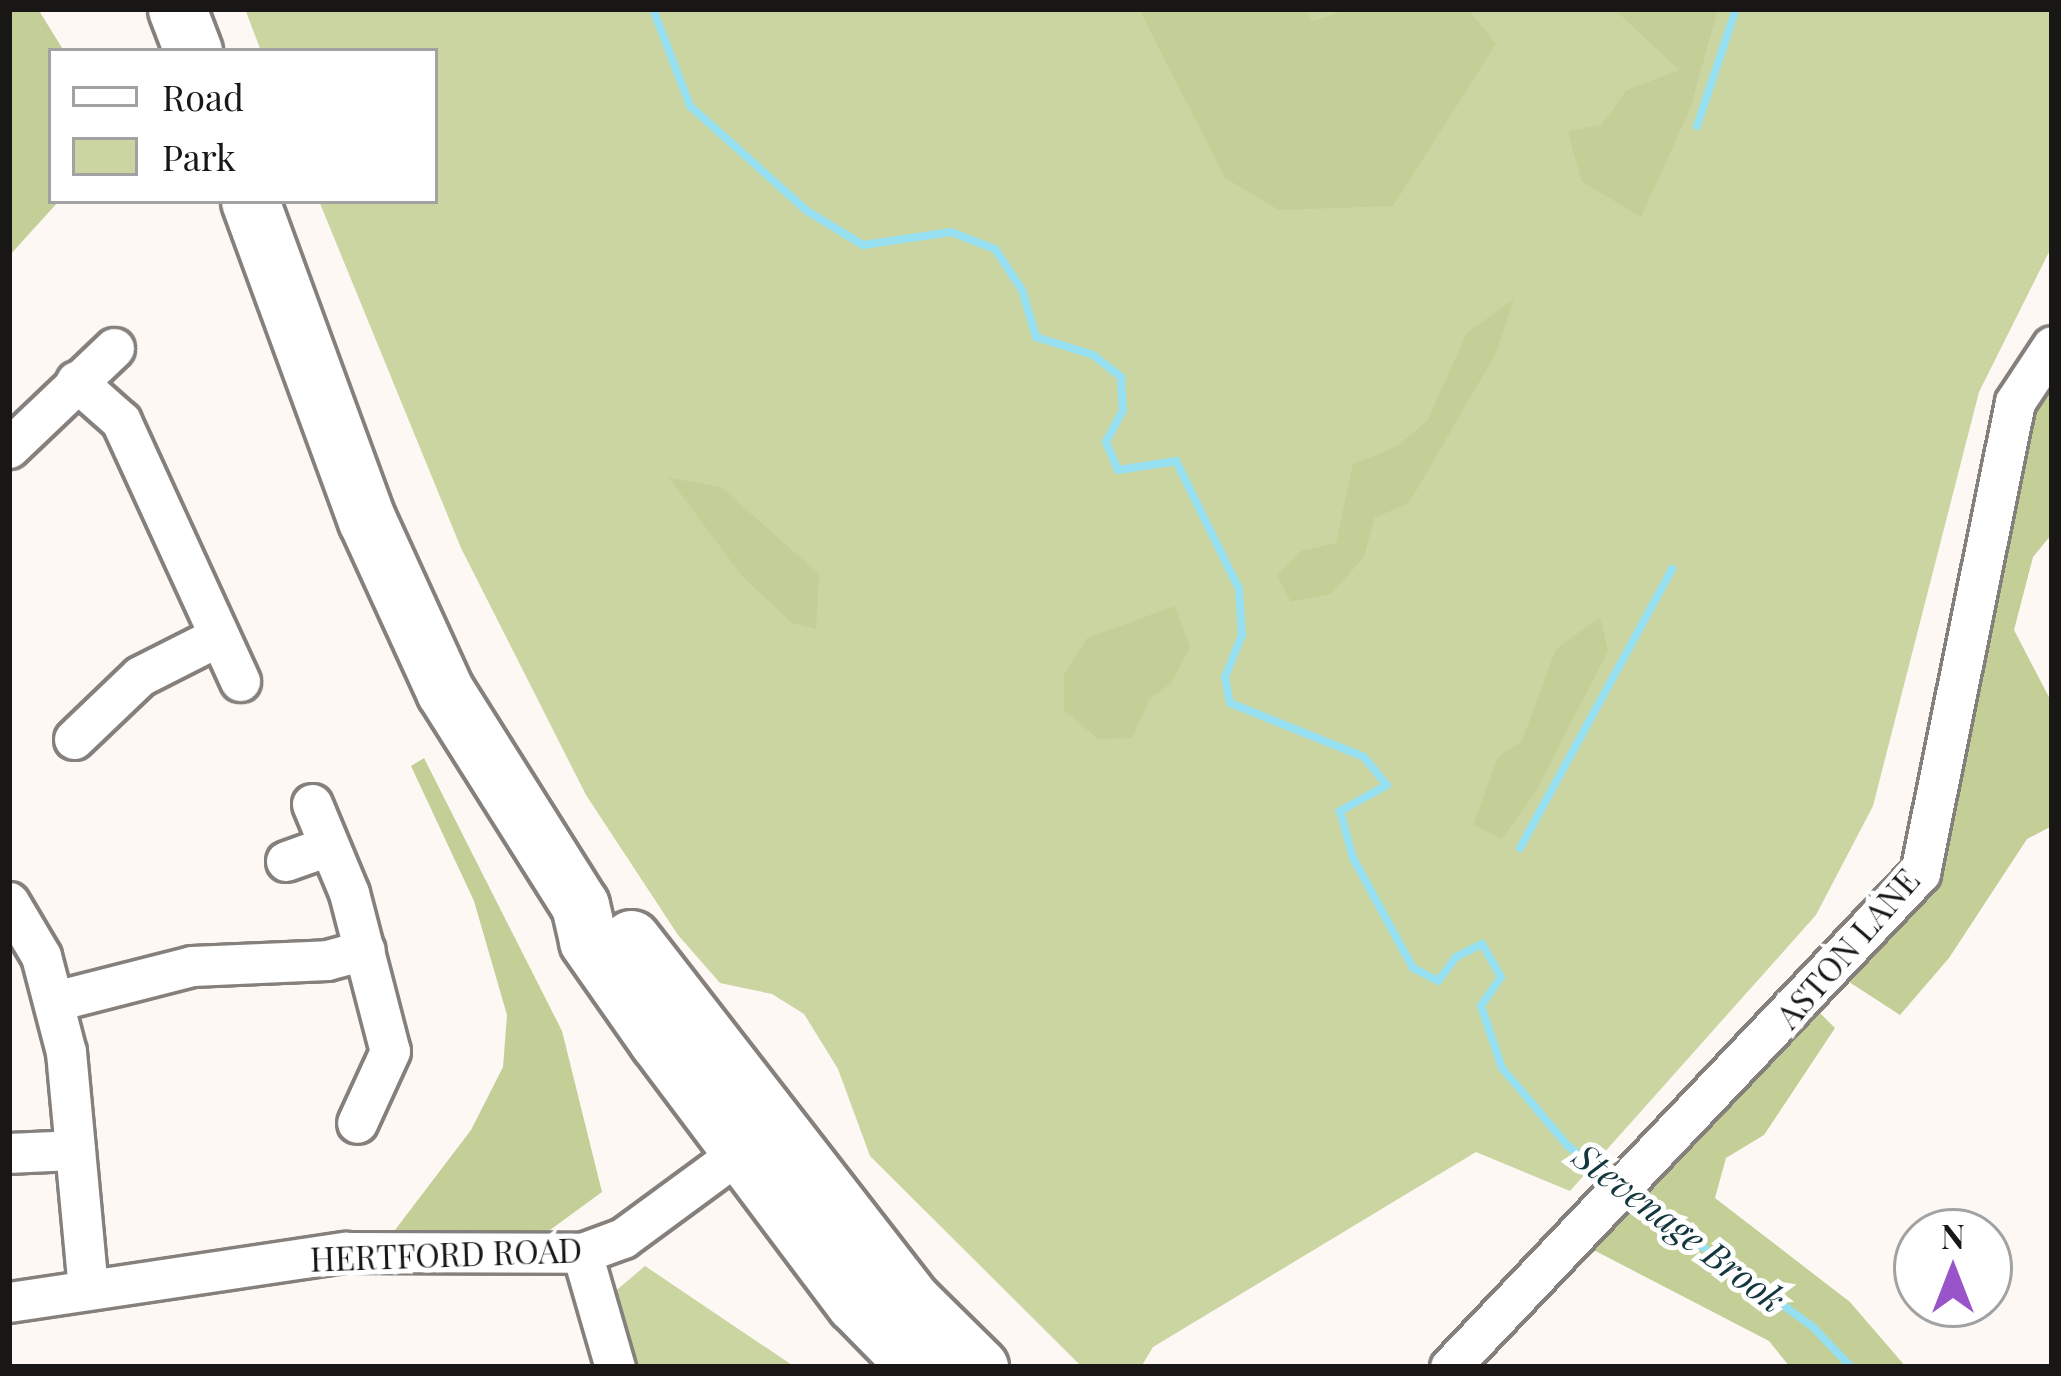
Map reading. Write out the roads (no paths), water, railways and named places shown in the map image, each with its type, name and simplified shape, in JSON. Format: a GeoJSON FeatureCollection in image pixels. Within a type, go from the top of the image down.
{"type":"FeatureCollection","features":[{"type":"Feature","properties":{"kind":"highway"},"geometry":{"type":"LineString","coordinates":[[177,9],[192,48]]}},
{"type":"Feature","properties":{"kind":"highway"},"geometry":{"type":"LineString","coordinates":[[251,204],[368,520],[445,691],[580,905],[615,919],[664,1015],[758,1139],[979,1367]]}},
{"type":"Feature","properties":{"kind":"highway"},"geometry":{"type":"LineString","coordinates":[[758,1139],[855,1303],[917,1367]]}},
{"type":"Feature","properties":{"kind":"street","name":"ASTON LANE"},"geometry":{"type":"LineString","coordinates":[[1450,1367],[1920,873],[2015,402],[2052,346]]}},
{"type":"Feature","properties":{"kind":"street"},"geometry":{"type":"LineString","coordinates":[[9,448],[114,348]]}},
{"type":"Feature","properties":{"kind":"street"},"geometry":{"type":"LineString","coordinates":[[76,381],[121,421],[240,681]]}},
{"type":"Feature","properties":{"kind":"street"},"geometry":{"type":"LineString","coordinates":[[74,739],[115,720],[153,667],[217,637]]}},
{"type":"Feature","properties":{"kind":"street"},"geometry":{"type":"LineString","coordinates":[[312,803],[405,1051],[357,1123]]}},
{"type":"Feature","properties":{"kind":"street"},"geometry":{"type":"LineString","coordinates":[[286,861],[328,846]]}},
{"type":"Feature","properties":{"kind":"street"},"geometry":{"type":"LineString","coordinates":[[9,902],[41,956],[55,1001],[88,1289]]}},
{"type":"Feature","properties":{"kind":"street"},"geometry":{"type":"LineString","coordinates":[[55,1001],[192,966],[327,960],[365,950]]}},
{"type":"Feature","properties":{"kind":"street","name":"HERTFORD ROAD"},"geometry":{"type":"LineString","coordinates":[[9,1302],[345,1252],[581,1253],[623,1238],[758,1139]]}},
{"type":"Feature","properties":{"kind":"street"},"geometry":{"type":"LineString","coordinates":[[9,1153],[75,1150]]}},
{"type":"Feature","properties":{"kind":"street"},"geometry":{"type":"LineString","coordinates":[[581,1253],[615,1367]]}},
{"type":"Feature","properties":{"kind":"waterway","name":"Stevenage Brook"},"geometry":{"type":"LineString","coordinates":[[653,9],[690,106],[807,211],[863,245],[951,232],[995,249],[1022,290],[1036,337],[1093,355],[1121,377],[1123,410],[1106,442],[1118,470],[1176,461],[1239,589],[1242,635],[1225,677],[1230,703],[1364,757],[1387,785],[1340,811],[1353,858],[1413,968],[1438,981],[1456,957],[1482,944],[1501,977],[1481,1006],[1502,1068],[1568,1146],[1613,1181]]}},
{"type":"Feature","properties":{"kind":"waterway"},"geometry":{"type":"LineString","coordinates":[[1697,126],[1736,9]]}},
{"type":"Feature","properties":{"kind":"waterway"},"geometry":{"type":"LineString","coordinates":[[1520,848],[1672,569]]}},
{"type":"Feature","properties":{"kind":"waterway","name":"Stevenage Brook"},"geometry":{"type":"LineString","coordinates":[[1630,1194],[1812,1326],[1851,1367]]}}]}
